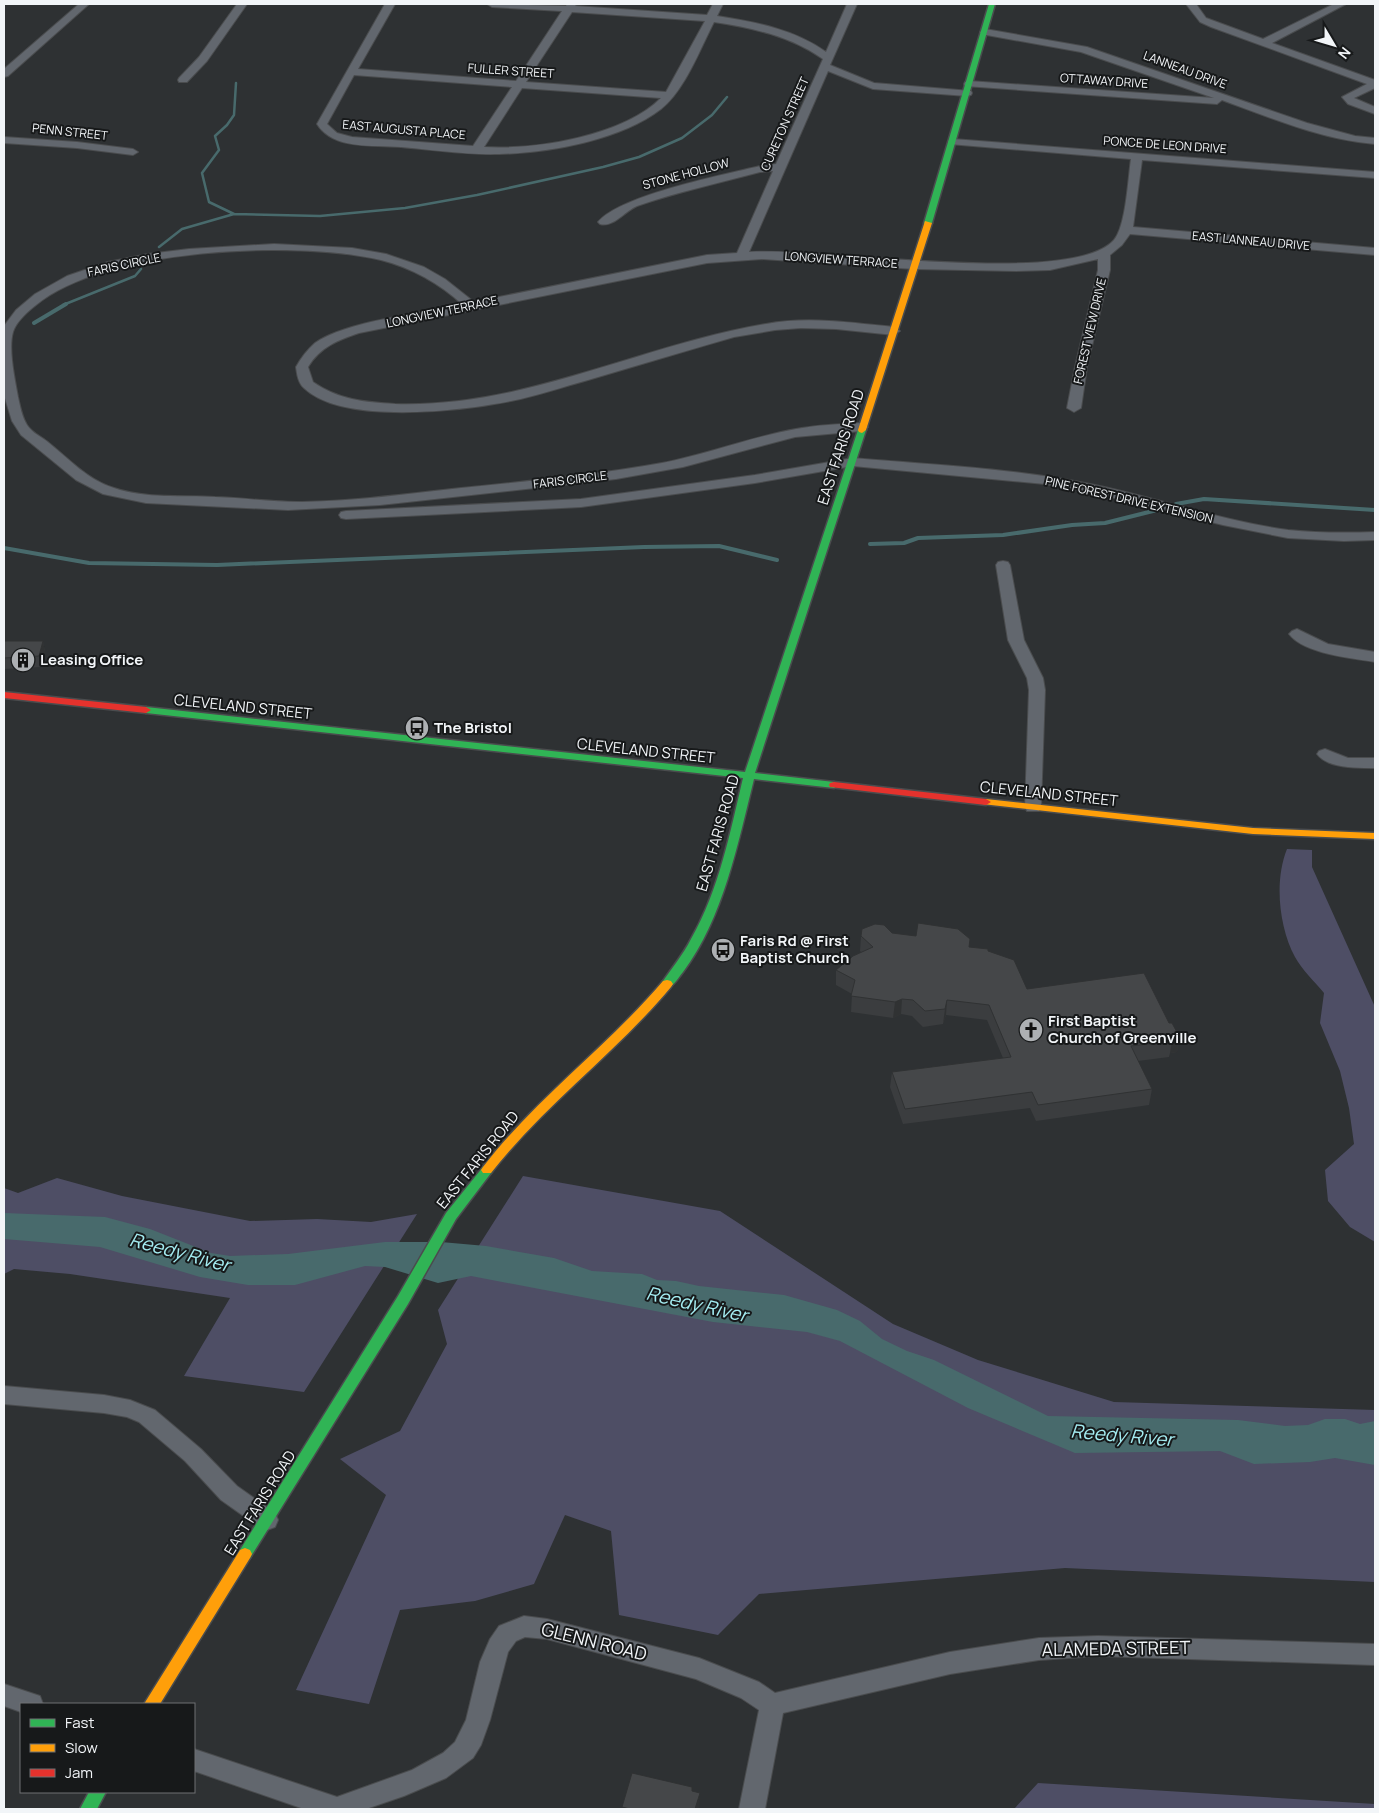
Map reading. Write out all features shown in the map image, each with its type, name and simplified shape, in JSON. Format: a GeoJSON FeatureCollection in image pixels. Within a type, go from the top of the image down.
{"type":"FeatureCollection","features":[{"type":"Feature","properties":{"kind":"main road","name":"EAST FARIS ROAD"},"geometry":{"type":"LineString","coordinates":[[153,1703],[402,1300],[451,1216],[502,1150],[540,1109],[627,1030],[681,966],[698,938],[724,876],[749,777],[853,462],[862,427],[953,142],[992,4]]}},
{"type":"Feature","properties":{"kind":"main road","name":"CLEVELAND STREET"},"geometry":{"type":"LineString","coordinates":[[4,695],[1253,831],[1317,836],[1375,836]]}},
{"type":"Feature","properties":{"kind":"main road"},"geometry":{"type":"LineString","coordinates":[[88,1809],[97,1793]]}},
{"type":"Feature","properties":{"kind":"street"},"geometry":{"type":"LineString","coordinates":[[4,74],[84,4]]}},
{"type":"Feature","properties":{"kind":"street"},"geometry":{"type":"LineString","coordinates":[[183,80],[197,66],[242,4]]}},
{"type":"Feature","properties":{"kind":"street","name":"EAST AUGUSTA PLACE"},"geometry":{"type":"LineString","coordinates":[[390,4],[322,124],[325,130],[330,135],[357,141],[476,150]]}},
{"type":"Feature","properties":{"kind":"street","name":"OTTAWAY DRIVE"},"geometry":{"type":"LineString","coordinates":[[492,4],[570,6],[710,18],[735,22],[793,37],[853,80],[873,86],[1238,102]]}},
{"type":"Feature","properties":{"kind":"street"},"geometry":{"type":"LineString","coordinates":[[476,150],[518,150],[582,138],[644,116],[664,103],[718,4]]}},
{"type":"Feature","properties":{"kind":"street","name":"CURETON STREET"},"geometry":{"type":"LineString","coordinates":[[742,255],[852,4]]}},
{"type":"Feature","properties":{"kind":"street"},"geometry":{"type":"LineString","coordinates":[[1191,4],[1197,14],[1208,22],[1375,83]]}},
{"type":"Feature","properties":{"kind":"street"},"geometry":{"type":"LineString","coordinates":[[1264,42],[1341,4]]}},
{"type":"Feature","properties":{"kind":"street"},"geometry":{"type":"LineString","coordinates":[[476,150],[570,6]]}},
{"type":"Feature","properties":{"kind":"street","name":"LANNEAU DRIVE"},"geometry":{"type":"LineString","coordinates":[[985,32],[1083,48],[1320,131],[1355,139],[1375,141]]}},
{"type":"Feature","properties":{"kind":"street","name":"FULLER STREET"},"geometry":{"type":"LineString","coordinates":[[351,72],[669,95]]}},
{"type":"Feature","properties":{"kind":"street"},"geometry":{"type":"LineString","coordinates":[[1375,83],[1347,97],[1352,102],[1375,112]]}},
{"type":"Feature","properties":{"kind":"street","name":"PENN STREET"},"geometry":{"type":"LineString","coordinates":[[4,140],[77,145],[133,152]]}},
{"type":"Feature","properties":{"kind":"street","name":"PONCE DE LEON DRIVE"},"geometry":{"type":"LineString","coordinates":[[953,142],[1375,176]]}},
{"type":"Feature","properties":{"kind":"street"},"geometry":{"type":"LineString","coordinates":[[1104,254],[1118,243],[1127,230],[1137,156]]}},
{"type":"Feature","properties":{"kind":"street","name":"STONE HOLLOW"},"geometry":{"type":"LineString","coordinates":[[604,222],[630,205],[653,196],[760,168],[781,167]]}},
{"type":"Feature","properties":{"kind":"street","name":"EAST LANNEAU DRIVE"},"geometry":{"type":"LineString","coordinates":[[1127,230],[1375,252]]}},
{"type":"Feature","properties":{"kind":"street","name":"FARIS CIRCLE"},"geometry":{"type":"LineString","coordinates":[[471,306],[444,282],[406,264],[382,257],[348,251],[248,249],[161,257],[117,265],[83,274],[42,294],[17,317],[4,334],[12,404],[23,430],[88,481],[110,492],[133,496],[303,506],[405,498],[590,478],[685,463],[795,433],[818,429],[862,427]]}},
{"type":"Feature","properties":{"kind":"street","name":"LONGVIEW TERRACE"},"geometry":{"type":"LineString","coordinates":[[894,331],[825,324],[766,327],[732,334],[513,397],[463,406],[415,408],[352,403],[322,395],[307,384],[303,377],[302,368],[308,356],[319,345],[356,330],[679,264],[742,255],[826,258],[914,265],[1041,266],[1104,254]]}},
{"type":"Feature","properties":{"kind":"street","name":"FOREST VIEW DRIVE"},"geometry":{"type":"LineString","coordinates":[[1074,408],[1081,367],[1104,270],[1104,254]]}},
{"type":"Feature","properties":{"kind":"street","name":"FARIS CIRCLE"},"geometry":{"type":"LineString","coordinates":[[274,505],[291,511],[336,515],[581,504],[755,480],[853,462]]}},
{"type":"Feature","properties":{"kind":"street","name":"PINE FOREST DRIVE EXTENSION"},"geometry":{"type":"LineString","coordinates":[[853,462],[1045,480],[1091,488],[1222,521],[1288,534],[1344,537],[1375,536]]}},
{"type":"Feature","properties":{"kind":"street"},"geometry":{"type":"LineString","coordinates":[[1003,565],[1016,640],[1035,678],[1037,690],[1033,807]]}},
{"type":"Feature","properties":{"kind":"street"},"geometry":{"type":"LineString","coordinates":[[1297,634],[1303,640],[1322,646],[1375,657]]}},
{"type":"Feature","properties":{"kind":"street"},"geometry":{"type":"LineString","coordinates":[[1325,754],[1346,763],[1375,763]]}},
{"type":"Feature","properties":{"kind":"street"},"geometry":{"type":"LineString","coordinates":[[4,1395],[104,1404],[130,1409],[147,1416],[193,1455],[229,1493],[267,1520]]}},
{"type":"Feature","properties":{"kind":"street","name":"GLENN ROAD"},"geometry":{"type":"LineString","coordinates":[[338,1809],[432,1772],[450,1762],[465,1749],[476,1727],[498,1646],[511,1631],[524,1626],[547,1629],[699,1669],[750,1690],[772,1705]]}},
{"type":"Feature","properties":{"kind":"street","name":"ALAMEDA STREET"},"geometry":{"type":"LineString","coordinates":[[772,1705],[950,1663],[1039,1649],[1098,1646],[1375,1656]]}},
{"type":"Feature","properties":{"kind":"street"},"geometry":{"type":"LineString","coordinates":[[4,1695],[28,1703]]}},
{"type":"Feature","properties":{"kind":"street"},"geometry":{"type":"LineString","coordinates":[[752,1809],[772,1705]]}},
{"type":"Feature","properties":{"kind":"street"},"geometry":{"type":"LineString","coordinates":[[195,1760],[338,1809]]}},
{"type":"Feature","properties":{"kind":"shaded area"},"geometry":{"type":"Polygon","coordinates":[[[1287,849],[1312,850],[1312,867],[1375,1007],[1375,1242],[1350,1227],[1328,1201],[1325,1170],[1354,1144],[1349,1108],[1340,1071],[1320,1023],[1324,993],[1298,962],[1285,932],[1280,904],[1280,889],[1283,862],[1287,849]]]}},
{"type":"Feature","properties":{"kind":"shaded area"},"geometry":{"type":"Polygon","coordinates":[[[523,1176],[720,1211],[893,1324],[978,1360],[1114,1402],[1375,1410],[1375,1582],[1065,1568],[759,1594],[718,1635],[619,1615],[611,1531],[565,1515],[534,1584],[475,1601],[400,1610],[369,1704],[296,1690],[386,1495],[340,1459],[400,1431],[447,1344],[438,1310],[523,1176]]]}},
{"type":"Feature","properties":{"kind":"shaded area"},"geometry":{"type":"Polygon","coordinates":[[[57,1178],[122,1196],[250,1221],[317,1219],[371,1222],[417,1214],[304,1392],[184,1376],[230,1298],[70,1274],[14,1269],[4,1274],[4,1188],[18,1193],[57,1178]]]}},
{"type":"Feature","properties":{"kind":"shaded area"},"geometry":{"type":"Polygon","coordinates":[[[1038,1783],[1375,1804],[1375,1809],[1014,1809],[1038,1783]]]}},
{"type":"Feature","properties":{"kind":"water","name":"Reedy River"},"geometry":{"type":"Polygon","coordinates":[[[4,1213],[105,1217],[150,1229],[211,1253],[230,1256],[288,1254],[385,1242],[441,1242],[486,1246],[554,1258],[592,1271],[642,1274],[657,1280],[784,1295],[837,1310],[860,1321],[882,1339],[907,1351],[934,1360],[1048,1416],[1238,1420],[1285,1426],[1308,1425],[1325,1419],[1345,1419],[1360,1424],[1375,1421],[1375,1465],[1335,1458],[1310,1462],[1254,1464],[1220,1451],[1075,1453],[968,1408],[840,1341],[807,1332],[713,1322],[471,1276],[438,1283],[385,1267],[365,1266],[295,1285],[248,1285],[200,1277],[100,1247],[4,1239],[4,1213]]]}},
{"type":"Feature","properties":{"kind":"building"},"geometry":{"type":"Polygon","coordinates":[[[4,641],[43,641],[39,656],[4,658],[4,641]]]}},
{"type":"Feature","properties":{"kind":"building","name":"First Baptist Church of Greenville"},"geometry":{"type":"Polygon","coordinates":[[[918,923],[958,929],[970,939],[969,947],[988,949],[988,951],[1014,960],[1027,989],[1144,973],[1169,1023],[1172,1023],[1179,1036],[1170,1037],[1172,1041],[1131,1046],[1152,1089],[1038,1105],[1032,1092],[905,1109],[892,1072],[1011,1057],[989,1005],[947,1000],[945,1009],[925,1011],[913,1000],[902,999],[895,1002],[851,996],[855,980],[836,970],[853,956],[873,947],[861,936],[862,929],[875,924],[884,925],[892,933],[916,936],[918,923]]]}},
{"type":"Feature","properties":{"kind":"building"},"geometry":{"type":"Polygon","coordinates":[[[632,1773],[692,1787],[692,1791],[700,1793],[695,1809],[630,1809],[622,1807],[632,1773]]]}},
{"type":"Feature","properties":{"kind":"waterway"},"geometry":{"type":"LineString","coordinates":[[234,214],[209,202],[202,173],[219,150],[215,136],[227,125],[234,115],[236,83]]}},
{"type":"Feature","properties":{"kind":"waterway"},"geometry":{"type":"LineString","coordinates":[[234,214],[320,216],[405,208],[477,195],[603,167],[639,157],[682,138],[712,115],[727,97]]}},
{"type":"Feature","properties":{"kind":"waterway"},"geometry":{"type":"LineString","coordinates":[[159,247],[182,229],[234,214]]}},
{"type":"Feature","properties":{"kind":"waterway"},"geometry":{"type":"LineString","coordinates":[[63,305],[135,276],[141,269]]}},
{"type":"Feature","properties":{"kind":"waterway"},"geometry":{"type":"LineString","coordinates":[[34,323],[66,304]]}},
{"type":"Feature","properties":{"kind":"waterway"},"geometry":{"type":"LineString","coordinates":[[1176,504],[1204,499],[1375,510]]}},
{"type":"Feature","properties":{"kind":"waterway"},"geometry":{"type":"LineString","coordinates":[[870,544],[904,543],[918,538],[1003,535],[1072,525],[1105,523],[1157,510]]}},
{"type":"Feature","properties":{"kind":"waterway"},"geometry":{"type":"LineString","coordinates":[[4,548],[89,563],[217,565],[644,547],[719,546],[777,560]]}},
{"type":"Feature","properties":{"kind":"traffic: fast"},"geometry":{"type":"LineString","coordinates":[[928,223],[992,4]]}},
{"type":"Feature","properties":{"kind":"traffic: fast"},"geometry":{"type":"LineString","coordinates":[[667,984],[681,966],[698,938],[724,876],[749,777],[862,430]]}},
{"type":"Feature","properties":{"kind":"traffic: fast"},"geometry":{"type":"LineString","coordinates":[[146,710],[834,785]]}},
{"type":"Feature","properties":{"kind":"traffic: fast"},"geometry":{"type":"LineString","coordinates":[[245,1554],[403,1300],[451,1216],[487,1170]]}},
{"type":"Feature","properties":{"kind":"traffic: fast"},"geometry":{"type":"LineString","coordinates":[[88,1809],[97,1793]]}},
{"type":"Feature","properties":{"kind":"traffic: slow"},"geometry":{"type":"LineString","coordinates":[[862,430],[928,223]]}},
{"type":"Feature","properties":{"kind":"traffic: slow"},"geometry":{"type":"LineString","coordinates":[[986,802],[1253,831],[1375,836]]}},
{"type":"Feature","properties":{"kind":"traffic: slow"},"geometry":{"type":"LineString","coordinates":[[487,1170],[532,1117],[621,1033],[667,984]]}},
{"type":"Feature","properties":{"kind":"traffic: slow"},"geometry":{"type":"LineString","coordinates":[[153,1703],[245,1554]]}},
{"type":"Feature","properties":{"kind":"traffic: jam"},"geometry":{"type":"LineString","coordinates":[[4,695],[146,710]]}},
{"type":"Feature","properties":{"kind":"traffic: jam"},"geometry":{"type":"LineString","coordinates":[[834,785],[986,802]]}},
{"type":"Feature","properties":{"kind":"place","name":"Leasing Office"},"geometry":{"type":"Point","coordinates":[23,660]}},
{"type":"Feature","properties":{"kind":"place","name":"The Bristol"},"geometry":{"type":"Point","coordinates":[417,728]}},
{"type":"Feature","properties":{"kind":"place","name":"Faris Rd @ First Baptist Church"},"geometry":{"type":"Point","coordinates":[723,950]}},
{"type":"Feature","properties":{"kind":"place","name":"First Baptist Church of Greenville"},"geometry":{"type":"Point","coordinates":[1031,1030]}}]}
